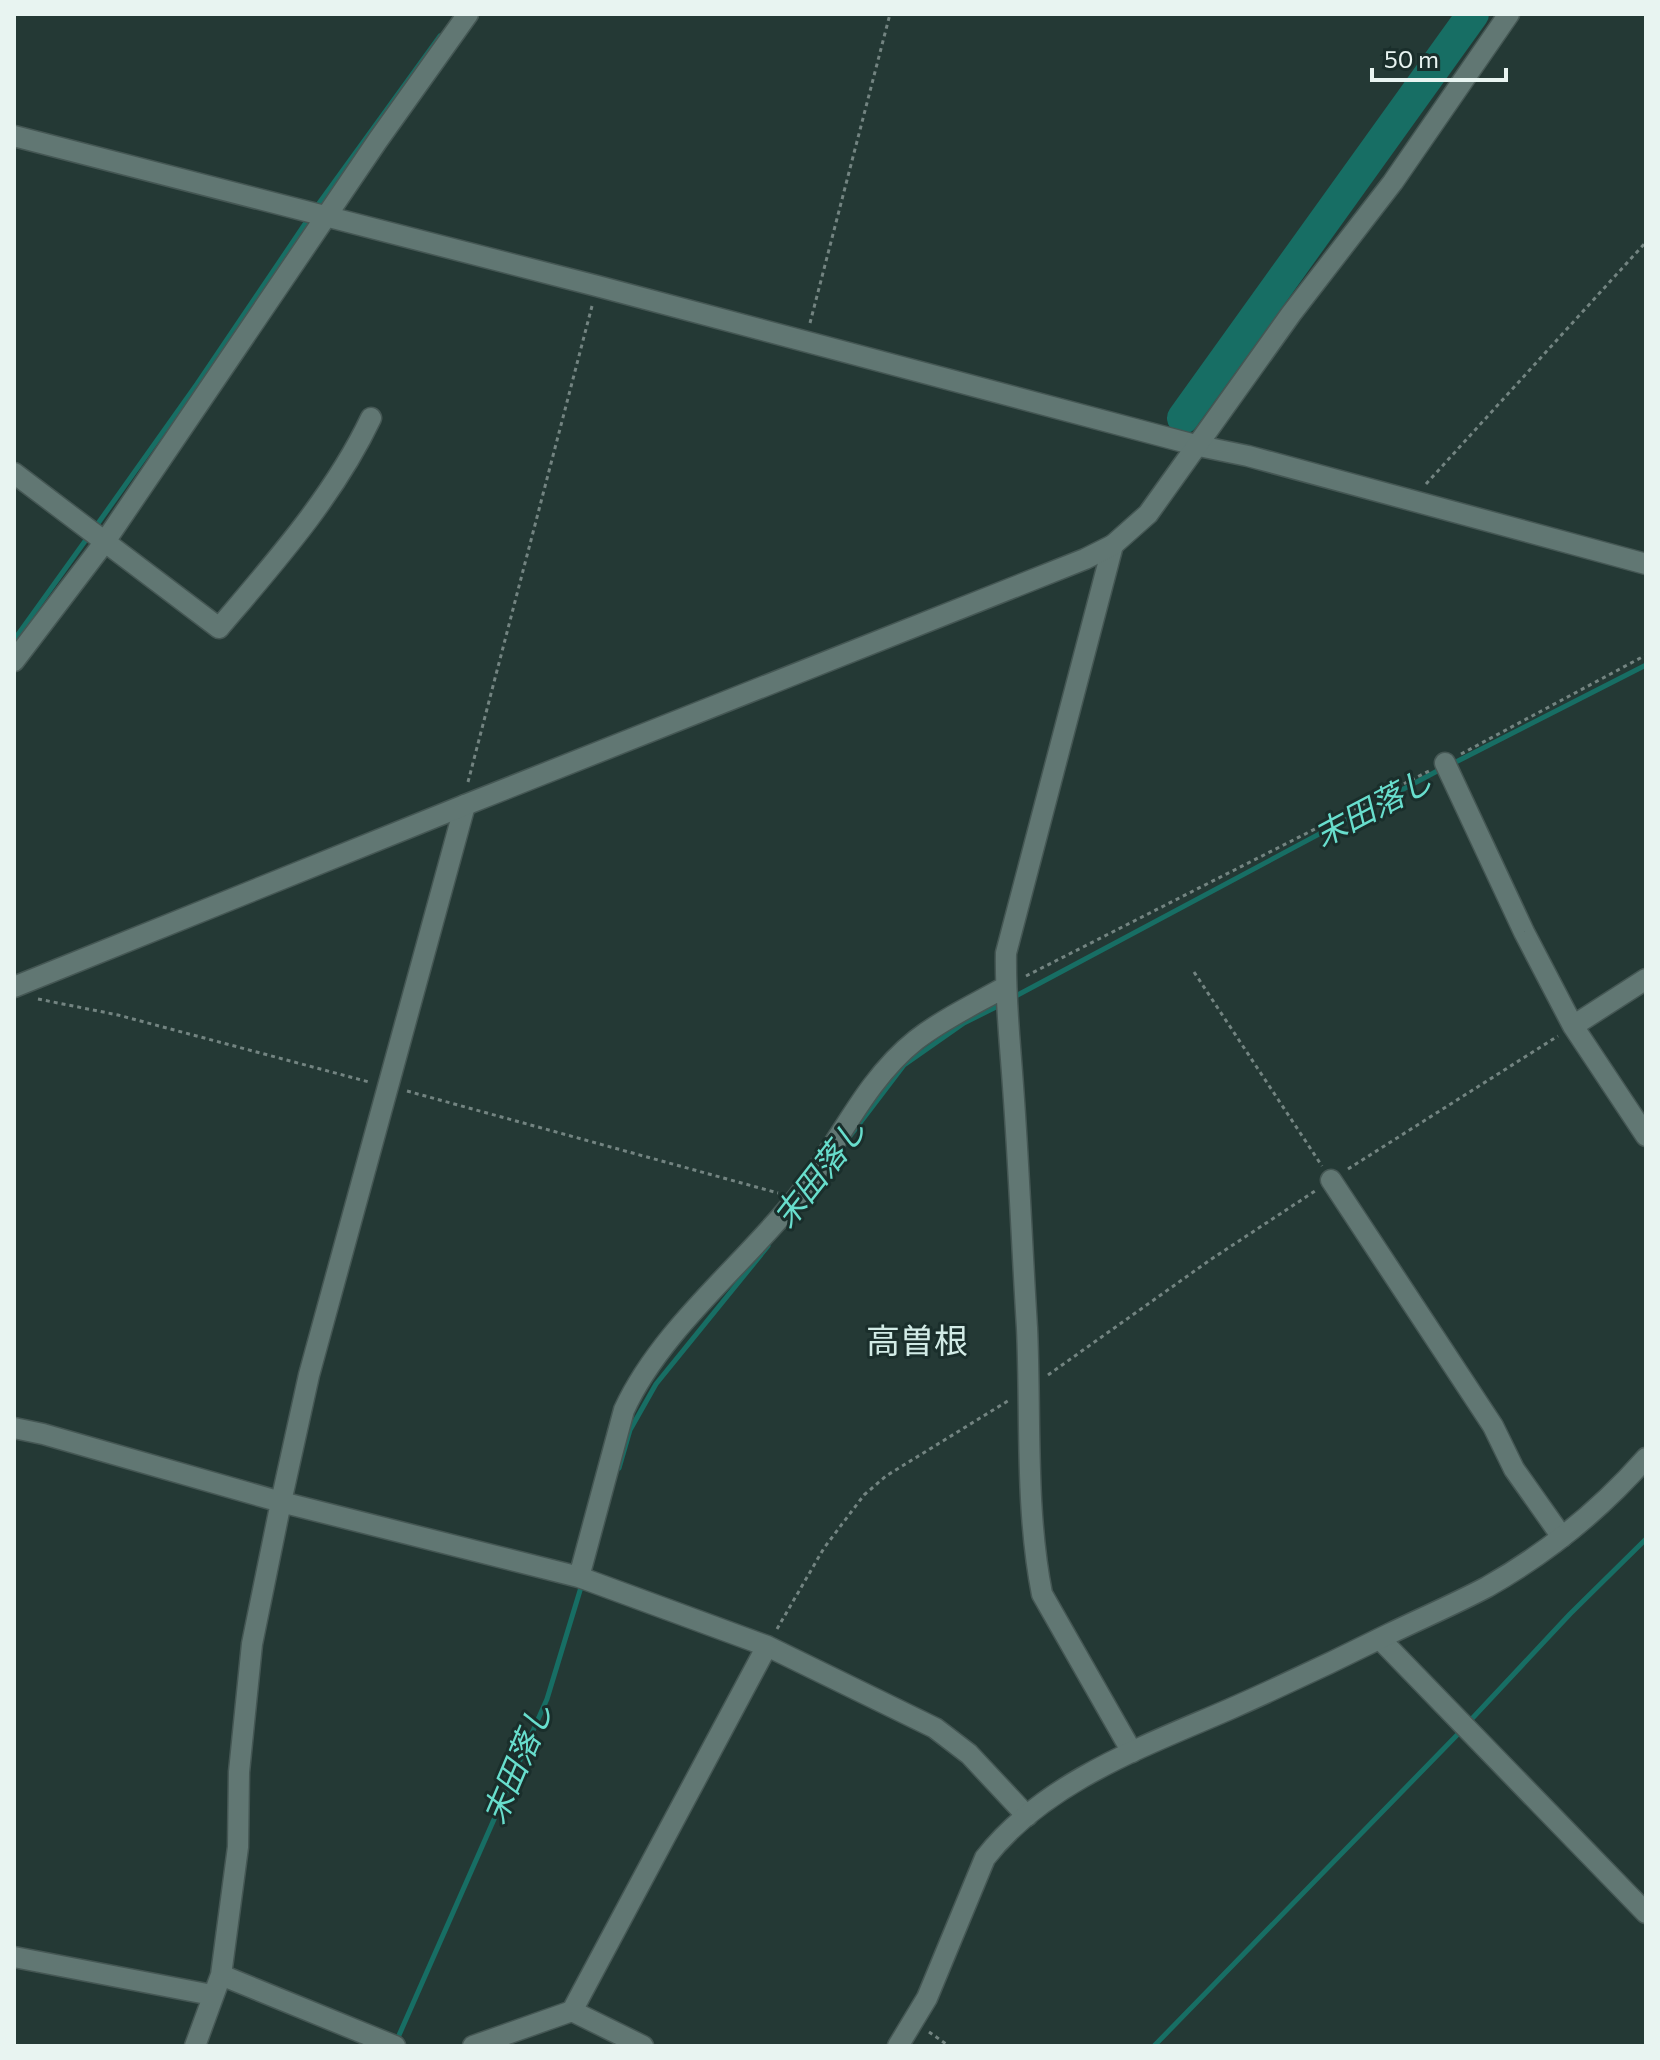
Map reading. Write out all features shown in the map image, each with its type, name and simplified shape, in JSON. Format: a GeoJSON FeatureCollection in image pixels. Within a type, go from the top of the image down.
{"type":"FeatureCollection","features":[{"type":"Feature","properties":{"kind":"street"},"geometry":{"type":"LineString","coordinates":[[14,661],[95,536],[327,217],[468,14]]}},
{"type":"Feature","properties":{"kind":"street"},"geometry":{"type":"LineString","coordinates":[[21,992],[465,805],[1113,545],[1148,514],[1199,446],[1291,314],[1393,182],[1509,14]]}},
{"type":"Feature","properties":{"kind":"street"},"geometry":{"type":"LineString","coordinates":[[14,136],[597,286],[1199,446],[1248,456],[1646,564]]}},
{"type":"Feature","properties":{"kind":"street"},"geometry":{"type":"LineString","coordinates":[[14,473],[219,628],[288,546],[334,483],[352,458],[371,418]]}},
{"type":"Feature","properties":{"kind":"street"},"geometry":{"type":"LineString","coordinates":[[1113,545],[1006,953],[1005,987],[1030,1387],[1033,1501],[1042,1594],[1132,1752]]}},
{"type":"Feature","properties":{"kind":"street"},"geometry":{"type":"LineString","coordinates":[[1445,763],[1524,932],[1573,1026],[1646,1136]]}},
{"type":"Feature","properties":{"kind":"street"},"geometry":{"type":"LineString","coordinates":[[195,2046],[221,1975],[238,1847],[239,1772],[252,1644],[281,1502],[309,1375],[465,805]]}},
{"type":"Feature","properties":{"kind":"street"},"geometry":{"type":"LineString","coordinates":[[1573,1026],[1646,979]]}},
{"type":"Feature","properties":{"kind":"street"},"geometry":{"type":"LineString","coordinates":[[579,1577],[624,1410],[654,1358],[797,1198],[878,1078],[915,1041],[1005,987]]}},
{"type":"Feature","properties":{"kind":"street"},"geometry":{"type":"LineString","coordinates":[[1331,1180],[1486,1414],[1514,1469],[1562,1537]]}},
{"type":"Feature","properties":{"kind":"street"},"geometry":{"type":"LineString","coordinates":[[14,1428],[281,1502],[579,1577],[767,1646],[935,1728],[969,1754],[1027,1816]]}},
{"type":"Feature","properties":{"kind":"street"},"geometry":{"type":"LineString","coordinates":[[898,2046],[927,1998],[985,1858],[998,1841],[1027,1816],[1088,1775],[1132,1752],[1256,1697],[1488,1586],[1562,1537],[1615,1493],[1646,1458]]}},
{"type":"Feature","properties":{"kind":"street"},"geometry":{"type":"LineString","coordinates":[[1380,1639],[1646,1913]]}},
{"type":"Feature","properties":{"kind":"street"},"geometry":{"type":"LineString","coordinates":[[473,2046],[572,2011],[767,1646]]}},
{"type":"Feature","properties":{"kind":"street"},"geometry":{"type":"LineString","coordinates":[[14,1957],[212,1995]]}},
{"type":"Feature","properties":{"kind":"street"},"geometry":{"type":"LineString","coordinates":[[221,1975],[395,2046]]}},
{"type":"Feature","properties":{"kind":"street"},"geometry":{"type":"LineString","coordinates":[[572,2011],[643,2046]]}},
{"type":"Feature","properties":{"kind":"path"},"geometry":{"type":"LineString","coordinates":[[806,342],[890,14]]}},
{"type":"Feature","properties":{"kind":"path"},"geometry":{"type":"LineString","coordinates":[[1410,502],[1646,242]]}},
{"type":"Feature","properties":{"kind":"path"},"geometry":{"type":"LineString","coordinates":[[465,805],[467,785],[597,286]]}},
{"type":"Feature","properties":{"kind":"path"},"geometry":{"type":"LineString","coordinates":[[1005,987],[1445,763],[1646,655]]}},
{"type":"Feature","properties":{"kind":"path"},"geometry":{"type":"LineString","coordinates":[[1194,972],[1331,1180]]}},
{"type":"Feature","properties":{"kind":"path"},"geometry":{"type":"LineString","coordinates":[[21,992],[549,1128],[797,1198]]}},
{"type":"Feature","properties":{"kind":"path"},"geometry":{"type":"LineString","coordinates":[[767,1646],[824,1548],[864,1495],[886,1476],[1030,1387],[1210,1260],[1573,1026]]}},
{"type":"Feature","properties":{"kind":"path"},"geometry":{"type":"LineString","coordinates":[[915,2021],[949,2046]]}},
{"type":"Feature","properties":{"kind":"waterway","name":"末田落し"},"geometry":{"type":"LineString","coordinates":[[1183,418],[1473,14]]}},
{"type":"Feature","properties":{"kind":"waterway"},"geometry":{"type":"LineString","coordinates":[[317,206],[440,36]]}},
{"type":"Feature","properties":{"kind":"waterway"},"geometry":{"type":"LineString","coordinates":[[94,529],[309,218]]}},
{"type":"Feature","properties":{"kind":"waterway"},"geometry":{"type":"LineString","coordinates":[[14,640],[88,537]]}},
{"type":"Feature","properties":{"kind":"waterway","name":"末田落し"},"geometry":{"type":"LineString","coordinates":[[1450,765],[1646,665]]}},
{"type":"Feature","properties":{"kind":"waterway","name":"末田落し"},"geometry":{"type":"LineString","coordinates":[[1012,998],[1441,769]]}},
{"type":"Feature","properties":{"kind":"waterway","name":"末田落し"},"geometry":{"type":"LineString","coordinates":[[850,1136],[904,1065],[964,1023],[1000,1005]]}},
{"type":"Feature","properties":{"kind":"waterway","name":"末田落し"},"geometry":{"type":"LineString","coordinates":[[619,1468],[630,1430],[656,1384],[768,1246]]}},
{"type":"Feature","properties":{"kind":"waterway"},"geometry":{"type":"LineString","coordinates":[[1467,1724],[1570,1614],[1646,1539]]}},
{"type":"Feature","properties":{"kind":"waterway","name":"末田落し"},"geometry":{"type":"LineString","coordinates":[[396,2042],[547,1699],[582,1584]]}},
{"type":"Feature","properties":{"kind":"waterway"},"geometry":{"type":"LineString","coordinates":[[1154,2046],[1460,1732]]}},
{"type":"Feature","properties":{"kind":"district","name":"高曽根"},"geometry":{"type":"Point","coordinates":[917,1341]}}]}
